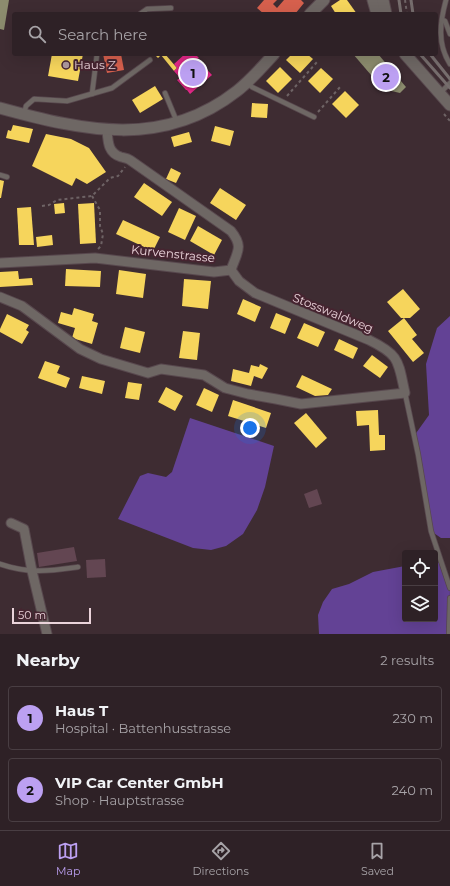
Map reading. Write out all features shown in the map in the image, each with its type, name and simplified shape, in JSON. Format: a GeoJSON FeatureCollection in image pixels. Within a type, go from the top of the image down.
{"type":"FeatureCollection","features":[{"type":"Feature","properties":{"kind":"street"},"geometry":{"type":"LineString","coordinates":[[373,0],[376,12]]}},
{"type":"Feature","properties":{"kind":"street"},"geometry":{"type":"LineString","coordinates":[[383,0],[386,12]]}},
{"type":"Feature","properties":{"kind":"street"},"geometry":{"type":"LineString","coordinates":[[312,12],[322,1]]}},
{"type":"Feature","properties":{"kind":"street"},"geometry":{"type":"LineString","coordinates":[[0,108],[68,126],[108,130],[140,130],[158,127],[186,119],[214,107],[238,90],[272,56]]}},
{"type":"Feature","properties":{"kind":"street"},"geometry":{"type":"LineString","coordinates":[[407,56],[450,106]]}},
{"type":"Feature","properties":{"kind":"street","name":"Kurvenstrasse"},"geometry":{"type":"LineString","coordinates":[[0,263],[95,258],[214,272],[231,270],[239,248],[237,238],[231,231],[130,160],[112,152],[108,144],[108,130]]}},
{"type":"Feature","properties":{"kind":"street","name":"Stosswaldweg"},"geometry":{"type":"LineString","coordinates":[[231,270],[239,281],[255,293],[369,340],[393,354],[399,364],[405,393]]}},
{"type":"Feature","properties":{"kind":"street"},"geometry":{"type":"LineString","coordinates":[[0,297],[22,306],[80,349],[100,359],[148,373],[161,369],[204,375],[225,388],[301,404],[405,393]]}},
{"type":"Feature","properties":{"kind":"street"},"geometry":{"type":"LineString","coordinates":[[11,523],[24,529],[47,634]]}},
{"type":"Feature","properties":{"kind":"lane"},"geometry":{"type":"LineString","coordinates":[[446,0],[440,36],[442,48],[450,64]]}},
{"type":"Feature","properties":{"kind":"lane"},"geometry":{"type":"LineString","coordinates":[[143,12],[147,9],[171,8]]}},
{"type":"Feature","properties":{"kind":"lane"},"geometry":{"type":"LineString","coordinates":[[442,20],[445,21],[450,34]]}},
{"type":"Feature","properties":{"kind":"lane"},"geometry":{"type":"LineString","coordinates":[[92,94],[97,56]]}},
{"type":"Feature","properties":{"kind":"lane"},"geometry":{"type":"LineString","coordinates":[[24,115],[26,106],[34,99],[67,101],[112,88],[150,60]]}},
{"type":"Feature","properties":{"kind":"lane"},"geometry":{"type":"LineString","coordinates":[[247,82],[252,87],[314,117]]}},
{"type":"Feature","properties":{"kind":"lane"},"geometry":{"type":"LineString","coordinates":[[440,93],[450,83]]}},
{"type":"Feature","properties":{"kind":"lane"},"geometry":{"type":"LineString","coordinates":[[165,93],[177,122]]}},
{"type":"Feature","properties":{"kind":"lane"},"geometry":{"type":"LineString","coordinates":[[0,175],[7,177]]}},
{"type":"Feature","properties":{"kind":"lane","name":"Stosswaldweg"},"geometry":{"type":"LineString","coordinates":[[405,393],[418,454],[431,531],[450,588]]}},
{"type":"Feature","properties":{"kind":"lane"},"geometry":{"type":"LineString","coordinates":[[0,564],[43,572],[78,567]]}},
{"type":"Feature","properties":{"kind":"lane"},"geometry":{"type":"LineString","coordinates":[[449,634],[450,598]]}},
{"type":"Feature","properties":{"kind":"path"},"geometry":{"type":"LineString","coordinates":[[405,0],[407,12]]}},
{"type":"Feature","properties":{"kind":"path"},"geometry":{"type":"LineString","coordinates":[[282,102],[317,62]]}},
{"type":"Feature","properties":{"kind":"path"},"geometry":{"type":"LineString","coordinates":[[314,117],[341,86]]}},
{"type":"Feature","properties":{"kind":"path"},"geometry":{"type":"LineString","coordinates":[[42,206],[49,205],[57,200],[92,196],[110,178],[118,176],[124,167]]}},
{"type":"Feature","properties":{"kind":"path"},"geometry":{"type":"LineString","coordinates":[[92,196],[100,210],[100,226],[103,234],[101,246],[95,252],[95,258]]}},
{"type":"Feature","properties":{"kind":"shaded area"},"geometry":{"type":"Polygon","coordinates":[[[450,316],[450,538],[441,538],[431,531],[414,436],[429,415],[426,364],[437,328],[450,316]]]}},
{"type":"Feature","properties":{"kind":"shaded area"},"geometry":{"type":"Polygon","coordinates":[[[190,418],[274,446],[265,487],[257,510],[243,534],[226,546],[211,550],[193,548],[118,519],[140,476],[148,473],[166,477],[172,472],[190,418]]]}},
{"type":"Feature","properties":{"kind":"shaded area"},"geometry":{"type":"Polygon","coordinates":[[[438,562],[442,564],[450,588],[449,634],[319,634],[318,615],[323,602],[332,589],[349,584],[373,572],[402,567],[402,622],[438,622],[438,562]]]}},
{"type":"Feature","properties":{"kind":"building: Homes"},"geometry":{"type":"Polygon","coordinates":[[[340,0],[347,0],[356,12],[335,12],[331,6],[340,0]]]}},
{"type":"Feature","properties":{"kind":"building: Homes","name":"Haus Z"},"geometry":{"type":"Polygon","coordinates":[[[52,56],[83,56],[78,81],[48,76],[52,56]]]}},
{"type":"Feature","properties":{"kind":"building: Homes"},"geometry":{"type":"Polygon","coordinates":[[[162,56],[167,56],[177,68],[174,71],[162,56]]]}},
{"type":"Feature","properties":{"kind":"building: Homes"},"geometry":{"type":"Polygon","coordinates":[[[290,56],[309,56],[313,59],[300,73],[286,60],[290,56]]]}},
{"type":"Feature","properties":{"kind":"building: Homes"},"geometry":{"type":"Polygon","coordinates":[[[280,67],[292,79],[278,93],[266,81],[280,67]]]}},
{"type":"Feature","properties":{"kind":"building: Homes"},"geometry":{"type":"Polygon","coordinates":[[[321,68],[333,79],[320,93],[308,81],[321,68]]]}},
{"type":"Feature","properties":{"kind":"building: Homes"},"geometry":{"type":"Polygon","coordinates":[[[155,86],[163,99],[140,113],[132,100],[155,86]]]}},
{"type":"Feature","properties":{"kind":"building: Homes"},"geometry":{"type":"Polygon","coordinates":[[[345,91],[359,105],[346,118],[332,104],[345,91]]]}},
{"type":"Feature","properties":{"kind":"building: Homes"},"geometry":{"type":"Polygon","coordinates":[[[252,103],[268,104],[267,118],[251,117],[252,103]]]}},
{"type":"Feature","properties":{"kind":"building: Homes"},"geometry":{"type":"Polygon","coordinates":[[[13,125],[33,129],[29,143],[6,138],[8,130],[11,131],[13,125]]]}},
{"type":"Feature","properties":{"kind":"building: Homes"},"geometry":{"type":"Polygon","coordinates":[[[215,126],[234,131],[230,146],[211,141],[215,126]]]}},
{"type":"Feature","properties":{"kind":"building: Homes"},"geometry":{"type":"Polygon","coordinates":[[[189,132],[192,142],[174,147],[171,137],[189,132]]]}},
{"type":"Feature","properties":{"kind":"building: Homes"},"geometry":{"type":"Polygon","coordinates":[[[46,134],[71,139],[89,148],[106,172],[87,184],[76,178],[72,186],[32,166],[46,134]]]}},
{"type":"Feature","properties":{"kind":"building: Homes"},"geometry":{"type":"Polygon","coordinates":[[[171,168],[181,173],[176,183],[166,179],[171,168]]]}},
{"type":"Feature","properties":{"kind":"building: Homes"},"geometry":{"type":"Polygon","coordinates":[[[0,180],[4,181],[1,198],[0,198],[0,180]]]}},
{"type":"Feature","properties":{"kind":"building: Homes"},"geometry":{"type":"Polygon","coordinates":[[[144,183],[172,202],[162,216],[134,197],[144,183]]]}},
{"type":"Feature","properties":{"kind":"building: Homes"},"geometry":{"type":"Polygon","coordinates":[[[220,188],[246,205],[236,220],[210,203],[220,188]]]}},
{"type":"Feature","properties":{"kind":"building: Homes"},"geometry":{"type":"Polygon","coordinates":[[[64,203],[65,213],[55,214],[54,204],[64,203]]]}},
{"type":"Feature","properties":{"kind":"building: Homes"},"geometry":{"type":"Polygon","coordinates":[[[94,203],[96,243],[80,244],[78,204],[94,203]]]}},
{"type":"Feature","properties":{"kind":"building: Homes"},"geometry":{"type":"Polygon","coordinates":[[[31,207],[34,245],[19,245],[17,208],[31,207]]]}},
{"type":"Feature","properties":{"kind":"building: Homes"},"geometry":{"type":"Polygon","coordinates":[[[179,208],[196,216],[185,240],[168,232],[179,208]]]}},
{"type":"Feature","properties":{"kind":"building: Homes"},"geometry":{"type":"Polygon","coordinates":[[[123,220],[160,237],[153,251],[116,234],[123,220]]]}},
{"type":"Feature","properties":{"kind":"building: Homes"},"geometry":{"type":"Polygon","coordinates":[[[198,226],[222,240],[214,255],[190,241],[198,226]]]}},
{"type":"Feature","properties":{"kind":"building: Homes"},"geometry":{"type":"Polygon","coordinates":[[[52,235],[53,245],[37,247],[36,237],[52,235]]]}},
{"type":"Feature","properties":{"kind":"building: Homes"},"geometry":{"type":"Polygon","coordinates":[[[66,269],[101,271],[100,287],[65,286],[66,269]]]}},
{"type":"Feature","properties":{"kind":"building: Homes"},"geometry":{"type":"Polygon","coordinates":[[[119,270],[146,274],[143,298],[116,294],[119,270]]]}},
{"type":"Feature","properties":{"kind":"building: Homes"},"geometry":{"type":"Polygon","coordinates":[[[18,271],[19,279],[32,278],[33,285],[0,287],[0,272],[18,271]]]}},
{"type":"Feature","properties":{"kind":"building: Homes"},"geometry":{"type":"Polygon","coordinates":[[[184,279],[211,281],[208,309],[182,306],[184,279]]]}},
{"type":"Feature","properties":{"kind":"building: Homes"},"geometry":{"type":"Polygon","coordinates":[[[403,289],[420,309],[410,318],[401,318],[387,302],[403,289]]]}},
{"type":"Feature","properties":{"kind":"building: Homes"},"geometry":{"type":"Polygon","coordinates":[[[243,299],[261,307],[255,322],[237,314],[243,299]]]}},
{"type":"Feature","properties":{"kind":"building: Homes"},"geometry":{"type":"Polygon","coordinates":[[[74,308],[94,314],[92,321],[98,323],[92,344],[72,338],[75,328],[58,323],[61,312],[72,315],[74,308]]]}},
{"type":"Feature","properties":{"kind":"building: Homes"},"geometry":{"type":"Polygon","coordinates":[[[276,313],[291,319],[285,334],[270,328],[276,313]]]}},
{"type":"Feature","properties":{"kind":"building: Homes"},"geometry":{"type":"Polygon","coordinates":[[[7,314],[29,325],[26,330],[29,332],[22,344],[0,332],[7,314]]]}},
{"type":"Feature","properties":{"kind":"building: Homes"},"geometry":{"type":"Polygon","coordinates":[[[404,318],[417,335],[412,339],[424,353],[413,362],[388,331],[404,318]]]}},
{"type":"Feature","properties":{"kind":"building: Homes"},"geometry":{"type":"Polygon","coordinates":[[[304,323],[325,332],[318,347],[297,338],[304,323]]]}},
{"type":"Feature","properties":{"kind":"building: Homes"},"geometry":{"type":"Polygon","coordinates":[[[125,327],[145,332],[140,353],[120,348],[125,327]]]}},
{"type":"Feature","properties":{"kind":"building: Homes"},"geometry":{"type":"Polygon","coordinates":[[[183,331],[200,333],[197,360],[179,358],[183,331]]]}},
{"type":"Feature","properties":{"kind":"building: Homes"},"geometry":{"type":"Polygon","coordinates":[[[339,339],[358,348],[353,359],[334,350],[339,339]]]}},
{"type":"Feature","properties":{"kind":"building: Homes"},"geometry":{"type":"Polygon","coordinates":[[[372,355],[388,367],[380,378],[363,366],[372,355]]]}},
{"type":"Feature","properties":{"kind":"building: Homes"},"geometry":{"type":"Polygon","coordinates":[[[45,361],[60,366],[57,373],[70,378],[66,388],[38,378],[45,361]]]}},
{"type":"Feature","properties":{"kind":"building: Homes"},"geometry":{"type":"Polygon","coordinates":[[[260,364],[268,368],[262,379],[254,376],[251,386],[231,381],[233,369],[249,373],[251,365],[259,367],[260,364]]]}},
{"type":"Feature","properties":{"kind":"building: Homes"},"geometry":{"type":"Polygon","coordinates":[[[302,375],[332,389],[328,395],[315,396],[296,387],[302,375]]]}},
{"type":"Feature","properties":{"kind":"building: Homes"},"geometry":{"type":"Polygon","coordinates":[[[82,376],[105,381],[102,394],[79,388],[82,376]]]}},
{"type":"Feature","properties":{"kind":"building: Homes"},"geometry":{"type":"Polygon","coordinates":[[[128,382],[142,384],[139,400],[125,398],[128,382]]]}},
{"type":"Feature","properties":{"kind":"building: Homes"},"geometry":{"type":"Polygon","coordinates":[[[166,387],[183,396],[175,411],[158,402],[166,387]]]}},
{"type":"Feature","properties":{"kind":"building: Homes"},"geometry":{"type":"Polygon","coordinates":[[[204,388],[219,395],[212,412],[196,405],[204,388]]]}},
{"type":"Feature","properties":{"kind":"building: Homes"},"geometry":{"type":"Polygon","coordinates":[[[233,400],[271,413],[266,428],[228,416],[233,400]]]}},
{"type":"Feature","properties":{"kind":"building: Homes"},"geometry":{"type":"Polygon","coordinates":[[[378,410],[379,435],[385,435],[385,450],[370,451],[369,425],[357,426],[356,411],[378,410]]]}},
{"type":"Feature","properties":{"kind":"building: Homes"},"geometry":{"type":"Polygon","coordinates":[[[306,413],[327,438],[316,448],[294,423],[306,413]]]}},
{"type":"Feature","properties":{"kind":"building: Shops"},"geometry":{"type":"Polygon","coordinates":[[[264,0],[277,0],[273,4],[277,8],[284,0],[301,0],[304,3],[297,12],[262,12],[257,8],[264,0]]]}},
{"type":"Feature","properties":{"kind":"building: Shops"},"geometry":{"type":"Polygon","coordinates":[[[103,56],[121,56],[124,70],[107,73],[103,56]]]}},
{"type":"Feature","properties":{"kind":"building: Health"},"geometry":{"type":"Polygon","coordinates":[[[183,56],[197,56],[199,58],[197,59],[212,75],[190,94],[177,80],[180,78],[174,71],[177,68],[174,64],[183,56]]]}},
{"type":"Feature","properties":{"kind":"building: Industry"},"geometry":{"type":"Polygon","coordinates":[[[0,0],[9,0],[4,30],[0,29],[0,0]]]}},
{"type":"Feature","properties":{"kind":"building: Industry"},"geometry":{"type":"Polygon","coordinates":[[[355,56],[380,56],[406,87],[400,93],[383,89],[355,56]]]}},
{"type":"Feature","properties":{"kind":"building: Other"},"geometry":{"type":"Polygon","coordinates":[[[317,489],[322,504],[309,508],[304,494],[317,489]]]}},
{"type":"Feature","properties":{"kind":"building: Other"},"geometry":{"type":"Polygon","coordinates":[[[74,547],[77,561],[39,567],[37,553],[74,547]]]}},
{"type":"Feature","properties":{"kind":"building: Other"},"geometry":{"type":"Polygon","coordinates":[[[105,559],[106,577],[87,578],[86,560],[105,559]]]}},
{"type":"Feature","properties":{"kind":"railway"},"geometry":{"type":"LineString","coordinates":[[399,0],[401,12]]}},
{"type":"Feature","properties":{"kind":"railway"},"geometry":{"type":"LineString","coordinates":[[411,0],[413,12]]}},
{"type":"Feature","properties":{"kind":"railway"},"geometry":{"type":"LineString","coordinates":[[422,56],[450,88]]}},
{"type":"Feature","properties":{"kind":"railway"},"geometry":{"type":"LineString","coordinates":[[432,56],[450,79]]}},
{"type":"Feature","properties":{"kind":"place","name":"Haus Z"},"geometry":{"type":"Point","coordinates":[66,65]}},
{"type":"Feature","properties":{"kind":"place","name":"Haus T"},"geometry":{"type":"Point","coordinates":[193,73]}},
{"type":"Feature","properties":{"kind":"place","name":"VIP Car Center GmbH"},"geometry":{"type":"Point","coordinates":[386,77]}}]}
